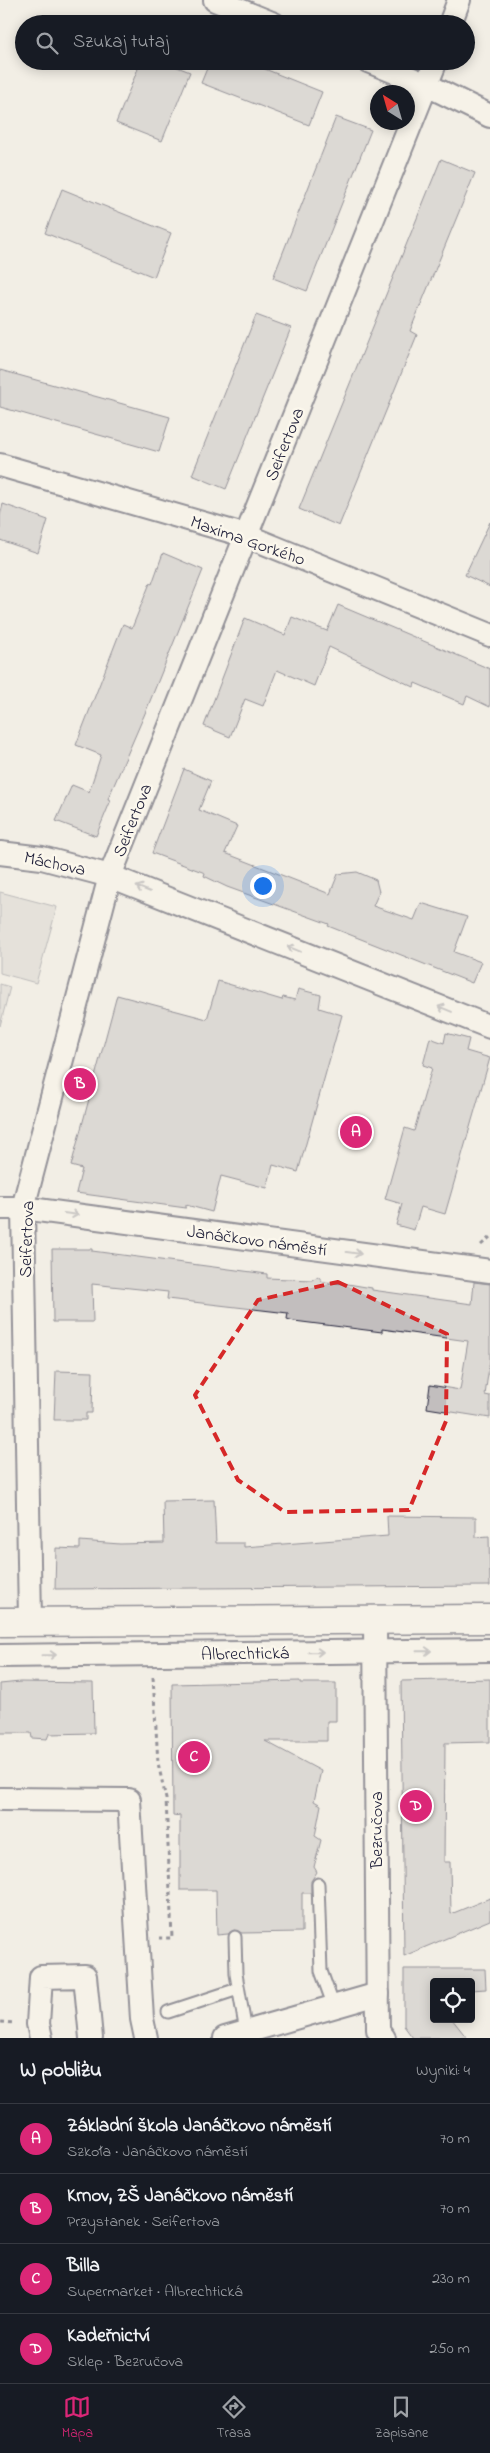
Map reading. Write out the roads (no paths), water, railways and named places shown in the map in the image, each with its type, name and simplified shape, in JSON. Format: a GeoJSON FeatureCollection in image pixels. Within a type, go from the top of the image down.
{"type":"FeatureCollection","features":[{"type":"Feature","properties":{"kind":"main road","name":"Albrechtická"},"geometry":{"type":"LineString","coordinates":[[0,1622],[490,1619]]}},
{"type":"Feature","properties":{"kind":"street"},"geometry":{"type":"LineString","coordinates":[[215,0],[252,15]]}},
{"type":"Feature","properties":{"kind":"street"},"geometry":{"type":"LineString","coordinates":[[453,15],[459,0]]}},
{"type":"Feature","properties":{"kind":"street"},"geometry":{"type":"LineString","coordinates":[[390,70],[427,85],[490,116]]}},
{"type":"Feature","properties":{"kind":"street","name":"Seifertova"},"geometry":{"type":"LineString","coordinates":[[30,1621],[23,1208],[110,876],[433,70]]}},
{"type":"Feature","properties":{"kind":"street","name":"Maxima Gorkého"},"geometry":{"type":"LineString","coordinates":[[0,465],[247,536],[490,635]]}},
{"type":"Feature","properties":{"kind":"street","name":"Máchova"},"geometry":{"type":"LineString","coordinates":[[0,853],[42,858],[110,876]]}},
{"type":"Feature","properties":{"kind":"street"},"geometry":{"type":"LineString","coordinates":[[110,876],[490,1027]]}},
{"type":"Feature","properties":{"kind":"street","name":"Janáčkovo náměstí"},"geometry":{"type":"LineString","coordinates":[[0,1208],[23,1208],[490,1271]]}},
{"type":"Feature","properties":{"kind":"street","name":"Bezručova"},"geometry":{"type":"LineString","coordinates":[[375,1620],[378,2030],[384,2038]]}},
{"type":"Feature","properties":{"kind":"street","name":"Albrechtická"},"geometry":{"type":"LineString","coordinates":[[0,1656],[490,1650]]}},
{"type":"Feature","properties":{"kind":"street"},"geometry":{"type":"LineString","coordinates":[[0,1799],[129,1800],[142,2019],[146,2038]]}},
{"type":"Feature","properties":{"kind":"street"},"geometry":{"type":"LineString","coordinates":[[40,2038],[38,2024],[42,1977],[85,1976],[91,2038]]}},
{"type":"Feature","properties":{"kind":"street"},"geometry":{"type":"LineString","coordinates":[[236,2035],[378,1994]]}},
{"type":"Feature","properties":{"kind":"lane"},"geometry":{"type":"LineString","coordinates":[[318,1884],[321,1971],[334,2006]]}},
{"type":"Feature","properties":{"kind":"lane"},"geometry":{"type":"LineString","coordinates":[[235,1937],[238,1989],[236,2035]]}},
{"type":"Feature","properties":{"kind":"lane"},"geometry":{"type":"LineString","coordinates":[[168,2012],[238,1989]]}},
{"type":"Feature","properties":{"kind":"place","name":"Krnov, ZŠ Janáčkovo náměstí"},"geometry":{"type":"Point","coordinates":[80,1084]}},
{"type":"Feature","properties":{"kind":"place","name":"Základní škola Janáčkovo náměstí"},"geometry":{"type":"Point","coordinates":[356,1132]}},
{"type":"Feature","properties":{"kind":"place","name":"Billa"},"geometry":{"type":"Point","coordinates":[194,1757]}},
{"type":"Feature","properties":{"kind":"place","name":"Kadeřnictví"},"geometry":{"type":"Point","coordinates":[416,1806]}}]}
